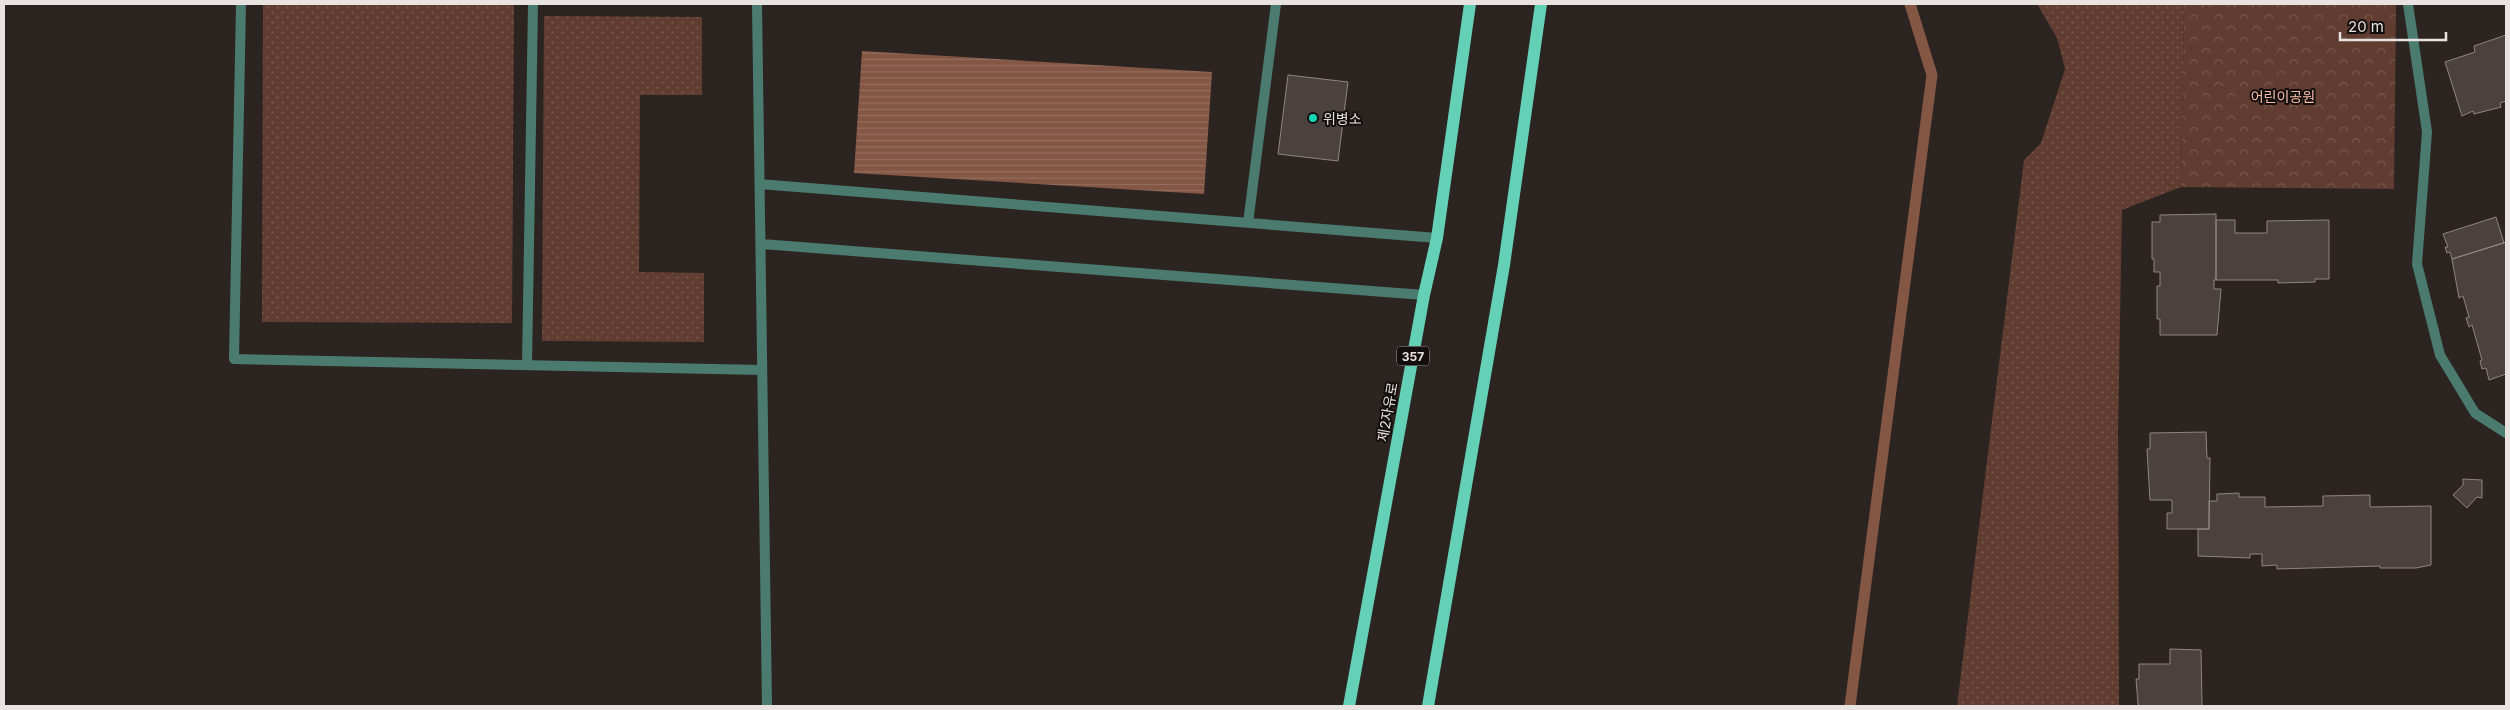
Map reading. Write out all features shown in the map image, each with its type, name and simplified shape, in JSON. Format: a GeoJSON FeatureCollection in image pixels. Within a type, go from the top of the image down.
{"type":"FeatureCollection","features":[{"type":"Feature","properties":{"kind":"main road","name":"제2자유로"},"geometry":{"type":"LineString","coordinates":[[1349,706],[1424,295],[1437,238],[1470,4]]}},
{"type":"Feature","properties":{"kind":"main road"},"geometry":{"type":"LineString","coordinates":[[1428,706],[1504,265],[1541,4]]}},
{"type":"Feature","properties":{"kind":"street"},"geometry":{"type":"LineString","coordinates":[[241,4],[234,359],[762,370]]}},
{"type":"Feature","properties":{"kind":"street"},"geometry":{"type":"LineString","coordinates":[[527,365],[533,4]]}},
{"type":"Feature","properties":{"kind":"street"},"geometry":{"type":"LineString","coordinates":[[757,4],[767,706]]}},
{"type":"Feature","properties":{"kind":"street"},"geometry":{"type":"LineString","coordinates":[[1248,223],[1276,4]]}},
{"type":"Feature","properties":{"kind":"street"},"geometry":{"type":"LineString","coordinates":[[2408,4],[2428,132],[2417,264],[2440,355],[2475,413],[2506,433]]}},
{"type":"Feature","properties":{"kind":"street"},"geometry":{"type":"LineString","coordinates":[[760,184],[1437,238]]}},
{"type":"Feature","properties":{"kind":"street"},"geometry":{"type":"LineString","coordinates":[[761,244],[1424,295]]}},
{"type":"Feature","properties":{"kind":"green space"},"geometry":{"type":"Polygon","coordinates":[[[263,4],[514,4],[512,323],[262,322],[263,4]]]}},
{"type":"Feature","properties":{"kind":"green space"},"geometry":{"type":"Polygon","coordinates":[[[2037,4],[2184,4],[2181,187],[2122,210],[2118,432],[2119,706],[1957,706],[2024,160],[2041,143],[2065,69],[2057,38],[2037,4]]]}},
{"type":"Feature","properties":{"kind":"green space","name":"어린이공원"},"geometry":{"type":"Polygon","coordinates":[[[2184,4],[2396,4],[2394,189],[2181,187],[2184,4]]]}},
{"type":"Feature","properties":{"kind":"green space"},"geometry":{"type":"Polygon","coordinates":[[[544,16],[702,17],[702,95],[640,95],[639,272],[704,273],[704,342],[542,341],[544,16]]]}},
{"type":"Feature","properties":{"kind":"shaded area"},"geometry":{"type":"Polygon","coordinates":[[[862,51],[1212,72],[1204,194],[854,173],[862,51]]]}},
{"type":"Feature","properties":{"kind":"building"},"geometry":{"type":"Polygon","coordinates":[[[2506,35],[2506,101],[2500,103],[2501,107],[2474,114],[2473,111],[2462,116],[2445,62],[2475,52],[2474,46],[2506,35]]]}},
{"type":"Feature","properties":{"kind":"building","name":"위병소"},"geometry":{"type":"Polygon","coordinates":[[[1288,75],[1348,82],[1338,161],[1278,154],[1288,75]]]}},
{"type":"Feature","properties":{"kind":"building"},"geometry":{"type":"Polygon","coordinates":[[[2216,214],[2216,280],[2214,280],[2214,289],[2221,289],[2217,335],[2160,335],[2160,319],[2157,319],[2157,286],[2160,286],[2160,272],[2154,272],[2152,222],[2160,222],[2160,215],[2216,214]]]}},
{"type":"Feature","properties":{"kind":"building"},"geometry":{"type":"Polygon","coordinates":[[[2496,217],[2504,243],[2452,259],[2450,252],[2447,253],[2445,247],[2448,247],[2443,234],[2496,217]]]}},
{"type":"Feature","properties":{"kind":"building"},"geometry":{"type":"Polygon","coordinates":[[[2216,220],[2235,220],[2235,233],[2267,233],[2267,221],[2329,220],[2329,279],[2315,279],[2315,282],[2278,283],[2278,280],[2216,280],[2216,220]]]}},
{"type":"Feature","properties":{"kind":"building"},"geometry":{"type":"Polygon","coordinates":[[[2506,242],[2506,374],[2489,380],[2486,368],[2482,369],[2480,361],[2482,360],[2472,325],[2469,327],[2466,318],[2469,317],[2463,296],[2459,298],[2452,259],[2506,242]]]}},
{"type":"Feature","properties":{"kind":"building"},"geometry":{"type":"Polygon","coordinates":[[[2206,432],[2207,458],[2210,458],[2209,529],[2167,529],[2167,513],[2172,513],[2172,500],[2150,500],[2147,449],[2150,449],[2150,433],[2206,432]]]}},
{"type":"Feature","properties":{"kind":"building"},"geometry":{"type":"Polygon","coordinates":[[[2463,479],[2482,480],[2482,498],[2477,497],[2467,508],[2453,495],[2463,485],[2463,479]]]}},
{"type":"Feature","properties":{"kind":"building"},"geometry":{"type":"Polygon","coordinates":[[[2239,493],[2239,497],[2265,497],[2265,507],[2323,506],[2323,496],[2370,495],[2370,507],[2431,506],[2431,565],[2416,568],[2380,568],[2380,566],[2277,569],[2277,565],[2262,566],[2262,554],[2250,554],[2250,558],[2198,556],[2198,529],[2209,529],[2209,501],[2217,501],[2217,494],[2239,493]]]}},
{"type":"Feature","properties":{"kind":"building"},"geometry":{"type":"Polygon","coordinates":[[[2170,649],[2201,650],[2202,706],[2139,706],[2136,679],[2139,679],[2139,664],[2170,664],[2170,649]]]}},
{"type":"Feature","properties":{"kind":"waterway"},"geometry":{"type":"LineString","coordinates":[[1850,706],[1932,75],[1910,4]]}},
{"type":"Feature","properties":{"kind":"place","name":"위병소"},"geometry":{"type":"Point","coordinates":[1313,118]}}]}
